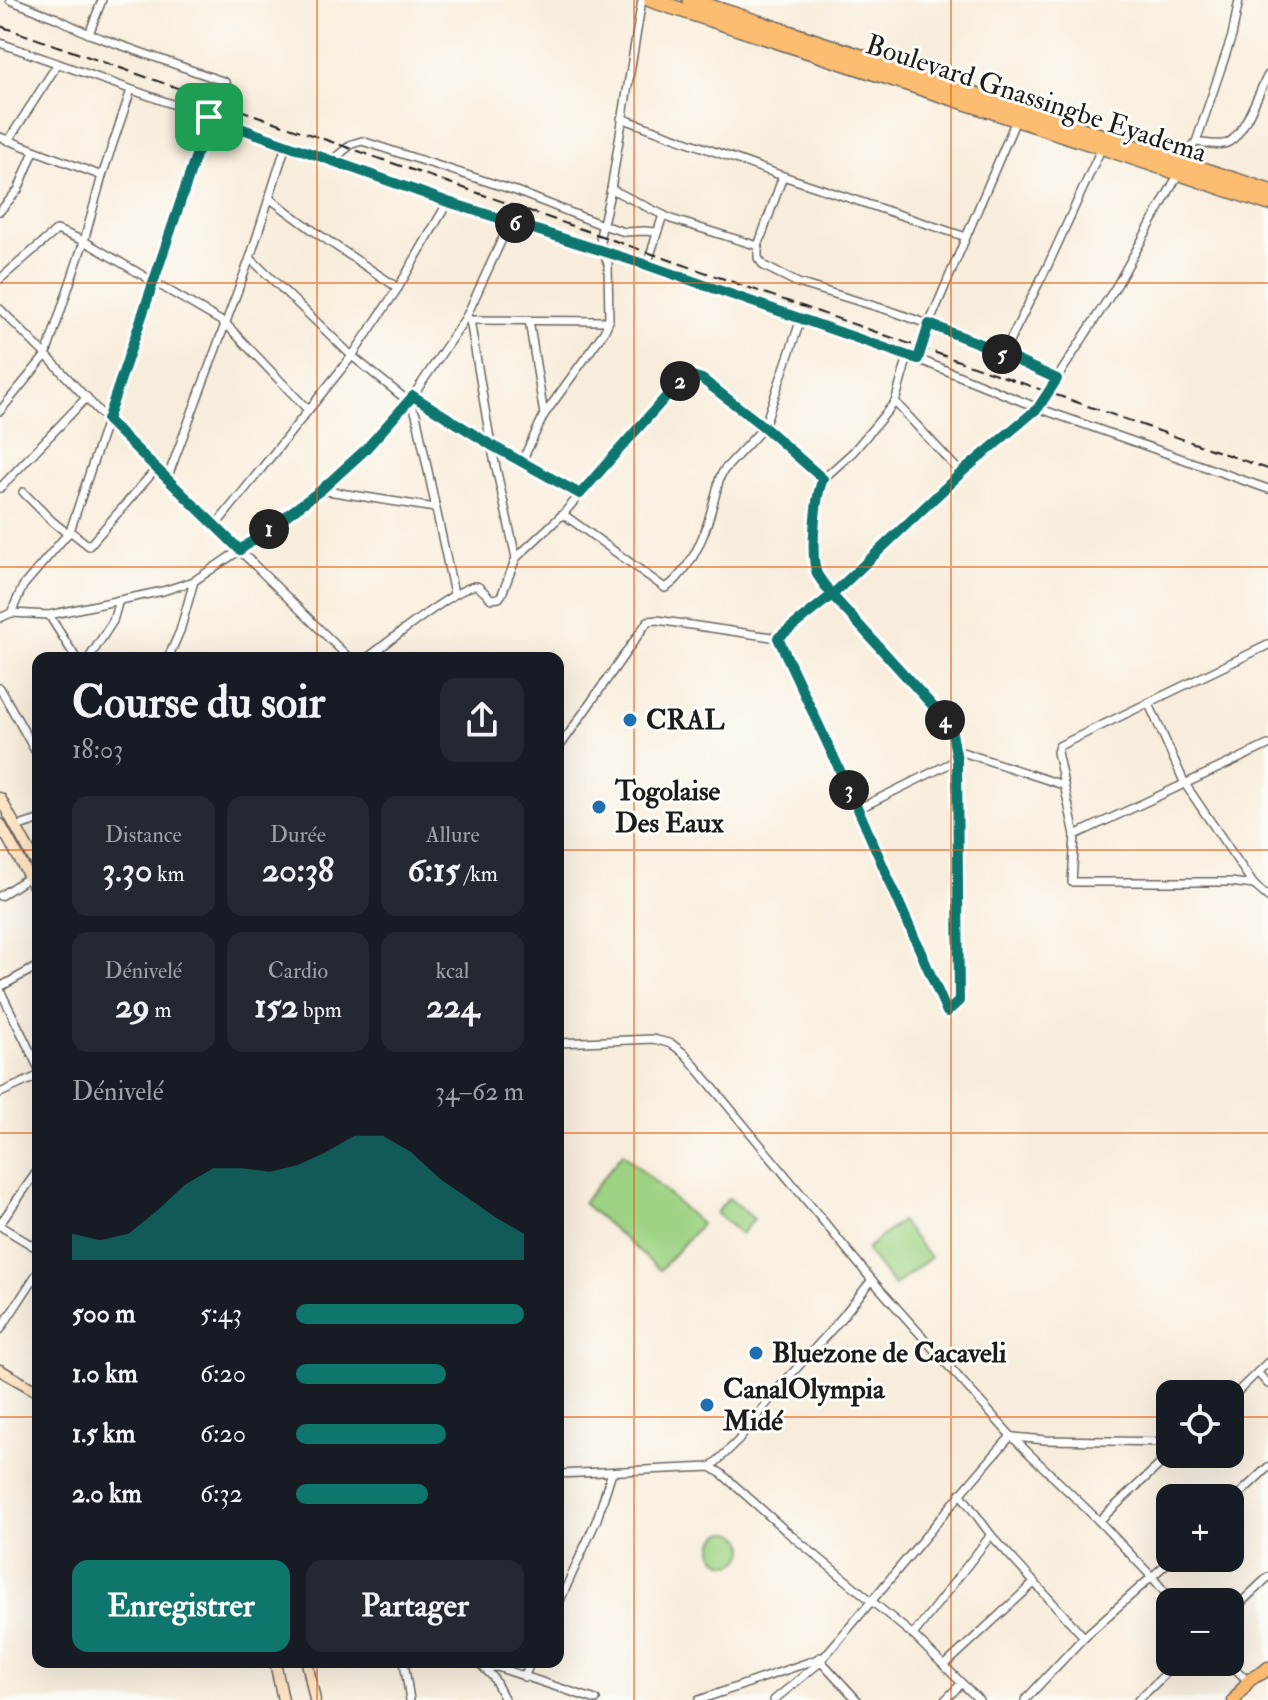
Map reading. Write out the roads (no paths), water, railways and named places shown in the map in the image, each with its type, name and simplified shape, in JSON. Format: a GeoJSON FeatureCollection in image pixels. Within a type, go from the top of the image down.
{"type":"FeatureCollection","features":[{"type":"Feature","properties":{"kind":"highway","name":"Boulevard Gnassingbe Eyadema"},"geometry":{"type":"LineString","coordinates":[[651,0],[1102,147],[1268,191]]}},
{"type":"Feature","properties":{"kind":"highway","name":"Boulevard Gnassingbe Eyadema"},"geometry":{"type":"LineString","coordinates":[[690,0],[1181,168],[1268,203]]}},
{"type":"Feature","properties":{"kind":"main road"},"geometry":{"type":"LineString","coordinates":[[0,798],[32,852]]}},
{"type":"Feature","properties":{"kind":"main road"},"geometry":{"type":"LineString","coordinates":[[0,824],[32,882]]}},
{"type":"Feature","properties":{"kind":"main road"},"geometry":{"type":"LineString","coordinates":[[0,1370],[32,1389]]}},
{"type":"Feature","properties":{"kind":"main road"},"geometry":{"type":"LineString","coordinates":[[276,1668],[283,1700]]}},
{"type":"Feature","properties":{"kind":"main road"},"geometry":{"type":"LineString","coordinates":[[308,1668],[315,1700]]}},
{"type":"Feature","properties":{"kind":"main road"},"geometry":{"type":"LineString","coordinates":[[1242,1693],[1254,1676],[1266,1673]]}},
{"type":"Feature","properties":{"kind":"street"},"geometry":{"type":"LineString","coordinates":[[10,0],[89,34],[225,82],[227,86],[209,117],[69,533],[23,586],[11,613]]}},
{"type":"Feature","properties":{"kind":"street"},"geometry":{"type":"LineString","coordinates":[[89,34],[102,0]]}},
{"type":"Feature","properties":{"kind":"street"},"geometry":{"type":"LineString","coordinates":[[522,461],[544,415],[609,321],[607,261],[600,236],[611,189],[642,0]]}},
{"type":"Feature","properties":{"kind":"street"},"geometry":{"type":"LineString","coordinates":[[564,740],[648,621],[778,638],[832,595],[961,473],[1038,408],[1117,285],[1187,153],[1196,142],[1232,36],[1239,0]]}},
{"type":"Feature","properties":{"kind":"street"},"geometry":{"type":"LineString","coordinates":[[0,43],[448,202],[647,265],[918,359],[1038,408],[1268,489]]}},
{"type":"Feature","properties":{"kind":"street"},"geometry":{"type":"LineString","coordinates":[[57,65],[4,139],[102,176]]}},
{"type":"Feature","properties":{"kind":"street"},"geometry":{"type":"LineString","coordinates":[[1196,142],[1224,144],[1231,141],[1254,108],[1268,75]]}},
{"type":"Feature","properties":{"kind":"street"},"geometry":{"type":"LineString","coordinates":[[0,411],[46,355],[131,90]]}},
{"type":"Feature","properties":{"kind":"street"},"geometry":{"type":"LineString","coordinates":[[621,118],[966,237]]}},
{"type":"Feature","properties":{"kind":"street"},"geometry":{"type":"LineString","coordinates":[[918,359],[929,324],[1016,120]]}},
{"type":"Feature","properties":{"kind":"street"},"geometry":{"type":"LineString","coordinates":[[331,161],[352,144],[362,141],[516,191],[602,225],[630,233],[656,232]]}},
{"type":"Feature","properties":{"kind":"street"},"geometry":{"type":"LineString","coordinates":[[167,479],[250,258],[286,145]]}},
{"type":"Feature","properties":{"kind":"street"},"geometry":{"type":"LineString","coordinates":[[1003,354],[1102,147]]}},
{"type":"Feature","properties":{"kind":"street"},"geometry":{"type":"LineString","coordinates":[[0,211],[18,190],[34,151]]}},
{"type":"Feature","properties":{"kind":"street"},"geometry":{"type":"LineString","coordinates":[[783,176],[758,246],[761,264],[798,283],[929,324],[1057,379]]}},
{"type":"Feature","properties":{"kind":"street"},"geometry":{"type":"LineString","coordinates":[[611,189],[677,221],[758,246]]}},
{"type":"Feature","properties":{"kind":"street"},"geometry":{"type":"LineString","coordinates":[[269,198],[398,288]]}},
{"type":"Feature","properties":{"kind":"street"},"geometry":{"type":"LineString","coordinates":[[216,525],[352,356],[398,288],[448,202]]}},
{"type":"Feature","properties":{"kind":"street"},"geometry":{"type":"LineString","coordinates":[[647,265],[663,215]]}},
{"type":"Feature","properties":{"kind":"street"},"geometry":{"type":"LineString","coordinates":[[0,618],[11,613],[49,615],[163,591],[194,581],[321,490],[365,450],[410,398],[468,318],[510,222]]}},
{"type":"Feature","properties":{"kind":"street"},"geometry":{"type":"LineString","coordinates":[[0,279],[57,230],[84,241],[226,324],[308,410]]}},
{"type":"Feature","properties":{"kind":"street"},"geometry":{"type":"LineString","coordinates":[[250,258],[352,356],[410,398],[580,494]]}},
{"type":"Feature","properties":{"kind":"street"},"geometry":{"type":"LineString","coordinates":[[0,309],[107,420],[343,652]]}},
{"type":"Feature","properties":{"kind":"street"},"geometry":{"type":"LineString","coordinates":[[468,318],[609,321]]}},
{"type":"Feature","properties":{"kind":"street"},"geometry":{"type":"LineString","coordinates":[[468,318],[516,558]]}},
{"type":"Feature","properties":{"kind":"street"},"geometry":{"type":"LineString","coordinates":[[563,514],[667,588],[687,567],[707,530],[724,470],[764,427],[801,319]]}},
{"type":"Feature","properties":{"kind":"street"},"geometry":{"type":"LineString","coordinates":[[529,320],[544,415]]}},
{"type":"Feature","properties":{"kind":"street"},"geometry":{"type":"LineString","coordinates":[[778,638],[858,809],[947,1012],[959,1001],[957,760],[952,733],[940,714],[832,595],[817,574],[814,558],[818,489],[823,479],[853,452],[895,402],[908,356]]}},
{"type":"Feature","properties":{"kind":"street"},"geometry":{"type":"LineString","coordinates":[[375,652],[454,594],[475,586],[491,599],[499,598],[516,558],[563,514],[686,374],[702,379],[764,427],[823,479]]}},
{"type":"Feature","properties":{"kind":"street"},"geometry":{"type":"LineString","coordinates":[[0,488],[87,397]]}},
{"type":"Feature","properties":{"kind":"street"},"geometry":{"type":"LineString","coordinates":[[410,398],[454,594]]}},
{"type":"Feature","properties":{"kind":"street"},"geometry":{"type":"LineString","coordinates":[[895,402],[961,473]]}},
{"type":"Feature","properties":{"kind":"street"},"geometry":{"type":"LineString","coordinates":[[23,492],[52,521],[89,546],[156,469]]}},
{"type":"Feature","properties":{"kind":"street"},"geometry":{"type":"LineString","coordinates":[[321,490],[435,508]]}},
{"type":"Feature","properties":{"kind":"street"},"geometry":{"type":"LineString","coordinates":[[171,652],[194,581]]}},
{"type":"Feature","properties":{"kind":"street"},"geometry":{"type":"LineString","coordinates":[[93,652],[113,621],[119,600]]}},
{"type":"Feature","properties":{"kind":"street"},"geometry":{"type":"LineString","coordinates":[[49,615],[72,652]]}},
{"type":"Feature","properties":{"kind":"street"},"geometry":{"type":"LineString","coordinates":[[1254,885],[1230,882],[1072,882],[1075,835],[1057,752],[1059,746],[1268,645]]}},
{"type":"Feature","properties":{"kind":"street"},"geometry":{"type":"LineString","coordinates":[[0,688],[32,745]]}},
{"type":"Feature","properties":{"kind":"street"},"geometry":{"type":"LineString","coordinates":[[1149,704],[1185,784],[1254,885],[1268,897]]}},
{"type":"Feature","properties":{"kind":"street"},"geometry":{"type":"LineString","coordinates":[[1075,835],[1268,745]]}},
{"type":"Feature","properties":{"kind":"street"},"geometry":{"type":"LineString","coordinates":[[956,750],[1063,785]]}},
{"type":"Feature","properties":{"kind":"street"},"geometry":{"type":"LineString","coordinates":[[858,809],[957,760]]}},
{"type":"Feature","properties":{"kind":"street"},"geometry":{"type":"LineString","coordinates":[[16,827],[32,822]]}},
{"type":"Feature","properties":{"kind":"street"},"geometry":{"type":"LineString","coordinates":[[0,896],[29,877]]}},
{"type":"Feature","properties":{"kind":"street"},"geometry":{"type":"LineString","coordinates":[[32,969],[0,988],[32,1055]]}},
{"type":"Feature","properties":{"kind":"street"},"geometry":{"type":"LineString","coordinates":[[564,1043],[653,1039],[672,1044],[686,1055],[872,1280],[1011,1436],[1099,1521],[1161,1588]]}},
{"type":"Feature","properties":{"kind":"street"},"geometry":{"type":"LineString","coordinates":[[0,1093],[32,1079]]}},
{"type":"Feature","properties":{"kind":"street"},"geometry":{"type":"LineString","coordinates":[[32,1179],[0,1225],[32,1245]]}},
{"type":"Feature","properties":{"kind":"street"},"geometry":{"type":"LineString","coordinates":[[711,1467],[738,1441],[777,1390],[872,1280]]}},
{"type":"Feature","properties":{"kind":"street"},"geometry":{"type":"LineString","coordinates":[[0,1330],[32,1281]]}},
{"type":"Feature","properties":{"kind":"street"},"geometry":{"type":"LineString","coordinates":[[1244,1386],[1268,1362]]}},
{"type":"Feature","properties":{"kind":"street"},"geometry":{"type":"LineString","coordinates":[[1258,1373],[1268,1384]]}},
{"type":"Feature","properties":{"kind":"street"},"geometry":{"type":"LineString","coordinates":[[1011,1436],[1046,1440],[1156,1442]]}},
{"type":"Feature","properties":{"kind":"street"},"geometry":{"type":"LineString","coordinates":[[774,1700],[819,1661],[1011,1436]]}},
{"type":"Feature","properties":{"kind":"street"},"geometry":{"type":"LineString","coordinates":[[564,1474],[711,1467],[913,1635],[979,1700]]}},
{"type":"Feature","properties":{"kind":"street"},"geometry":{"type":"LineString","coordinates":[[1244,1490],[1268,1467]]}},
{"type":"Feature","properties":{"kind":"street"},"geometry":{"type":"LineString","coordinates":[[1099,1521],[1156,1468]]}},
{"type":"Feature","properties":{"kind":"street"},"geometry":{"type":"LineString","coordinates":[[564,1592],[597,1519],[612,1472]]}},
{"type":"Feature","properties":{"kind":"street"},"geometry":{"type":"LineString","coordinates":[[960,1493],[991,1535],[1084,1637]]}},
{"type":"Feature","properties":{"kind":"street"},"geometry":{"type":"LineString","coordinates":[[913,1635],[991,1535]]}},
{"type":"Feature","properties":{"kind":"street"},"geometry":{"type":"LineString","coordinates":[[1025,1700],[1084,1637],[1159,1572]]}},
{"type":"Feature","properties":{"kind":"street"},"geometry":{"type":"LineString","coordinates":[[1244,1600],[1268,1577]]}},
{"type":"Feature","properties":{"kind":"street"},"geometry":{"type":"LineString","coordinates":[[945,1665],[1034,1583]]}},
{"type":"Feature","properties":{"kind":"street"},"geometry":{"type":"LineString","coordinates":[[699,1700],[819,1661]]}},
{"type":"Feature","properties":{"kind":"street"},"geometry":{"type":"LineString","coordinates":[[819,1661],[857,1700]]}},
{"type":"Feature","properties":{"kind":"street"},"geometry":{"type":"LineString","coordinates":[[405,1668],[410,1700]]}},
{"type":"Feature","properties":{"kind":"street"},"geometry":{"type":"LineString","coordinates":[[484,1668],[493,1677],[505,1700]]}},
{"type":"Feature","properties":{"kind":"street"},"geometry":{"type":"LineString","coordinates":[[500,1668],[596,1700]]}},
{"type":"Feature","properties":{"kind":"street"},"geometry":{"type":"LineString","coordinates":[[524,1677],[528,1668]]}},
{"type":"Feature","properties":{"kind":"street"},"geometry":{"type":"LineString","coordinates":[[1138,1700],[1163,1676]]}},
{"type":"Feature","properties":{"kind":"street"},"geometry":{"type":"LineString","coordinates":[[945,1700],[961,1684]]}},
{"type":"Feature","properties":{"kind":"railway"},"geometry":{"type":"LineString","coordinates":[[0,26],[1268,469]]}},
{"type":"Feature","properties":{"kind":"place","name":"CRAL"},"geometry":{"type":"Point","coordinates":[630,720]}},
{"type":"Feature","properties":{"kind":"place","name":"Togolaise Des Eaux"},"geometry":{"type":"Point","coordinates":[599,807]}},
{"type":"Feature","properties":{"kind":"place","name":"Bluezone de Cacaveli"},"geometry":{"type":"Point","coordinates":[756,1353]}},
{"type":"Feature","properties":{"kind":"place","name":"CanalOlympia Midé"},"geometry":{"type":"Point","coordinates":[707,1405]}}]}
